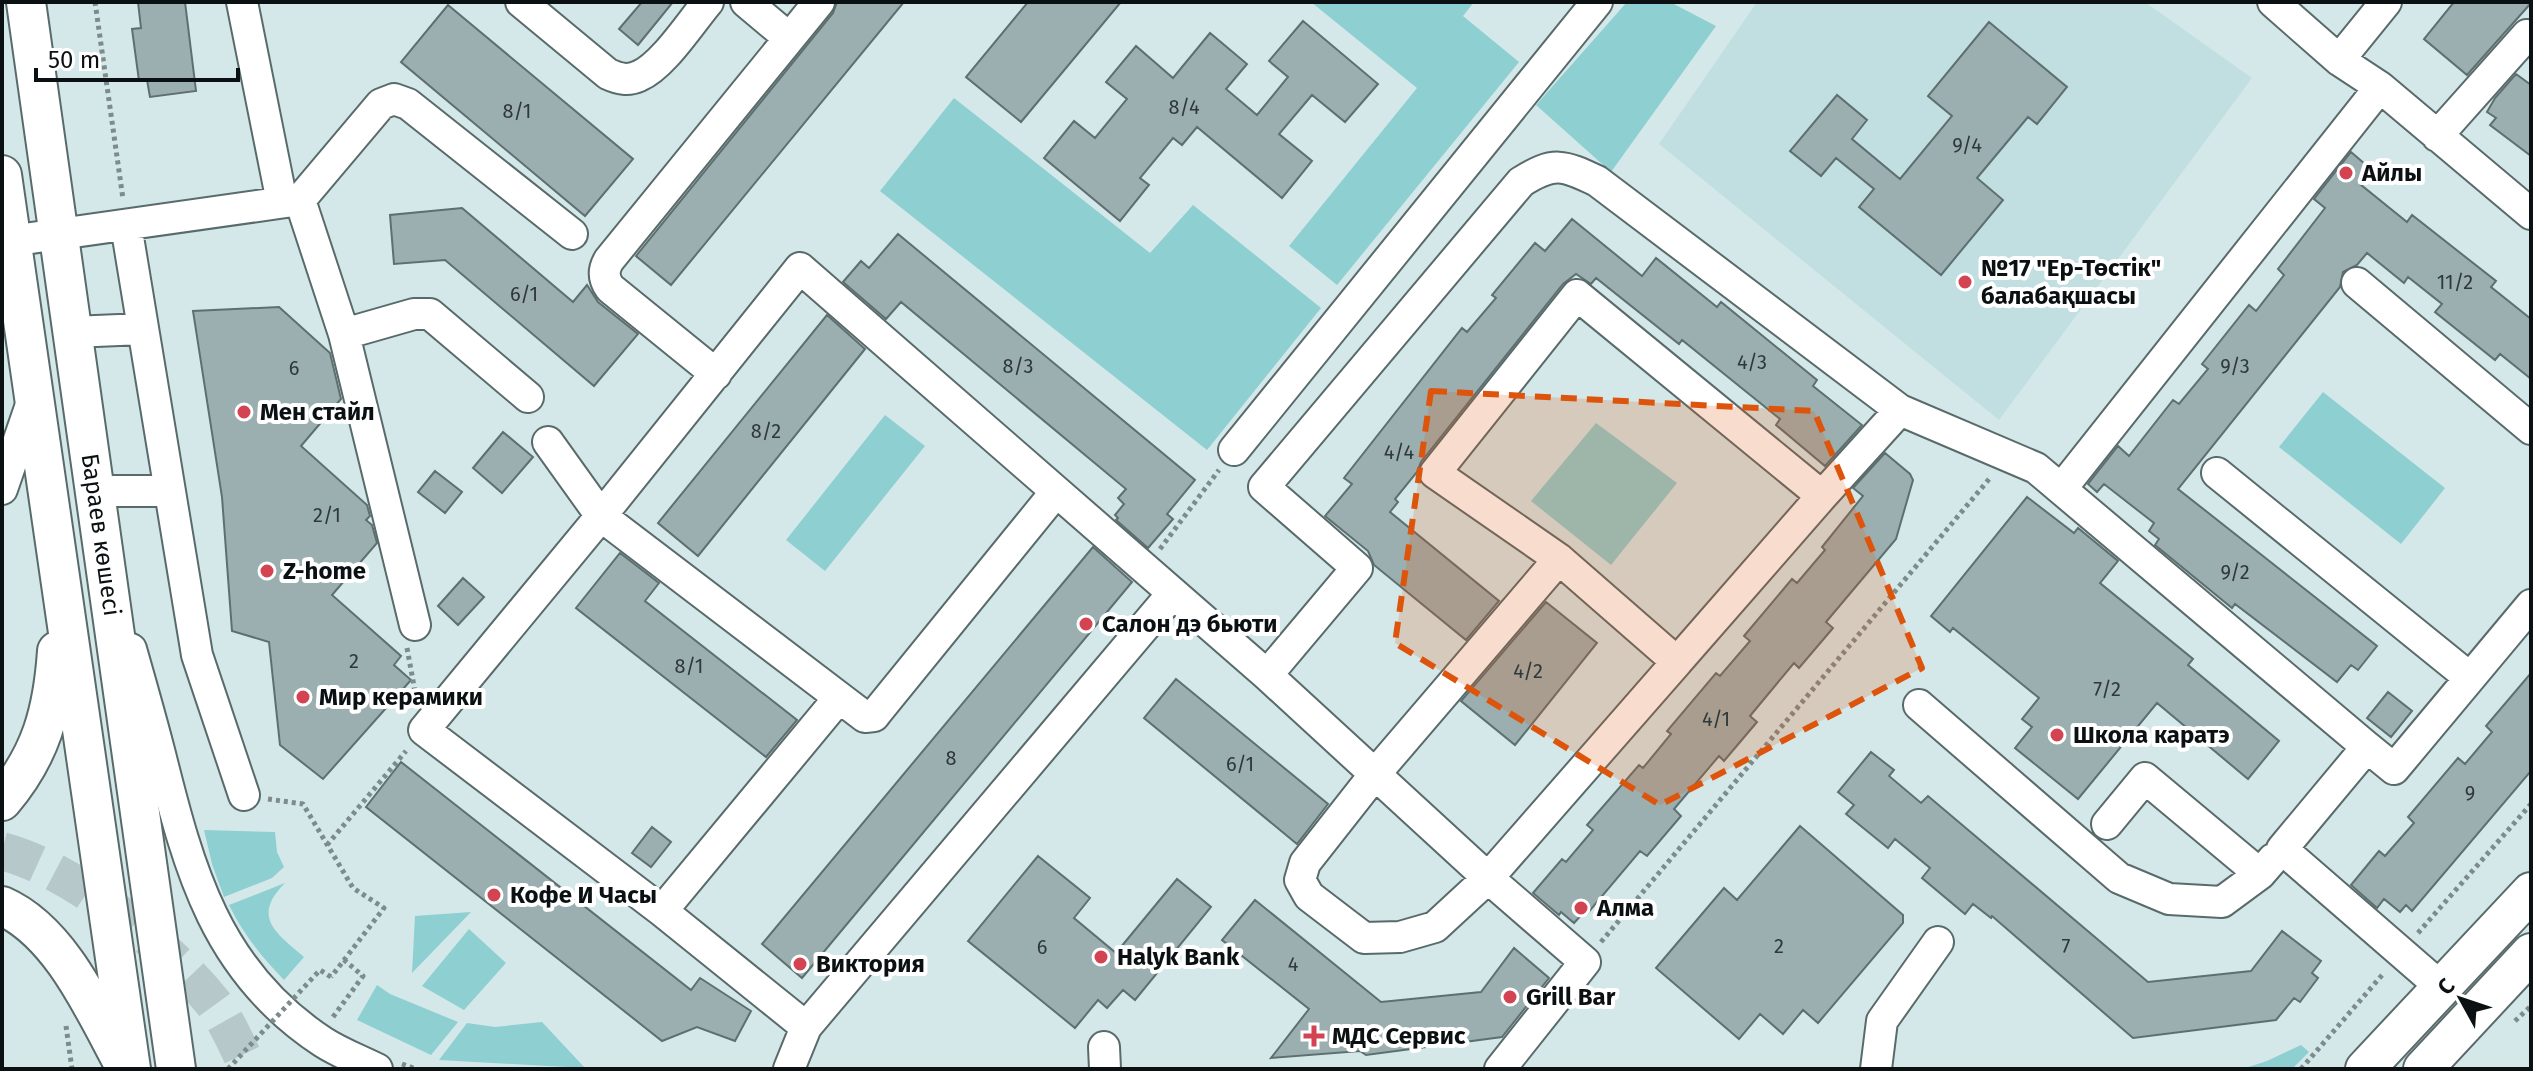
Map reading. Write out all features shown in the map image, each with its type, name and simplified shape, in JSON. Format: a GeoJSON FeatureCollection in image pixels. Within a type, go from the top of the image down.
{"type":"FeatureCollection","features":[{"type":"Feature","properties":{"kind":"main road","name":"Бараев көшесі"},"geometry":{"type":"LineString","coordinates":[[26,2],[176,1069]]}},
{"type":"Feature","properties":{"kind":"main road","name":"Бараев көшесі"},"geometry":{"type":"LineString","coordinates":[[2,175],[10,241],[9,281],[27,352],[34,397],[129,1069]]}},
{"type":"Feature","properties":{"kind":"main road"},"geometry":{"type":"LineString","coordinates":[[27,352],[73,340]]}},
{"type":"Feature","properties":{"kind":"main road"},"geometry":{"type":"LineString","coordinates":[[2,801],[21,779],[37,751],[49,714],[62,588]]}},
{"type":"Feature","properties":{"kind":"main road"},"geometry":{"type":"LineString","coordinates":[[2365,1069],[2531,892]]}},
{"type":"Feature","properties":{"kind":"main road"},"geometry":{"type":"LineString","coordinates":[[2,906],[52,945],[88,998],[129,1069]]}},
{"type":"Feature","properties":{"kind":"main road"},"geometry":{"type":"LineString","coordinates":[[2423,1069],[2531,953]]}},
{"type":"Feature","properties":{"kind":"street"},"geometry":{"type":"LineString","coordinates":[[242,2],[291,201],[344,334],[415,625]]}},
{"type":"Feature","properties":{"kind":"street"},"geometry":{"type":"LineString","coordinates":[[521,2],[608,74],[619,79],[630,79],[640,76],[660,60],[708,2]]}},
{"type":"Feature","properties":{"kind":"street"},"geometry":{"type":"LineString","coordinates":[[746,2],[789,38]]}},
{"type":"Feature","properties":{"kind":"street"},"geometry":{"type":"LineString","coordinates":[[716,374],[610,288],[604,269],[819,2]]}},
{"type":"Feature","properties":{"kind":"street"},"geometry":{"type":"LineString","coordinates":[[1234,450],[1597,2]]}},
{"type":"Feature","properties":{"kind":"street"},"geometry":{"type":"LineString","coordinates":[[2273,2],[2339,60],[2380,87],[2531,214]]}},
{"type":"Feature","properties":{"kind":"street"},"geometry":{"type":"LineString","coordinates":[[2339,60],[2386,2]]}},
{"type":"Feature","properties":{"kind":"street"},"geometry":{"type":"LineString","coordinates":[[2437,136],[2530,34]]}},
{"type":"Feature","properties":{"kind":"street"},"geometry":{"type":"LineString","coordinates":[[2062,488],[2380,87]]}},
{"type":"Feature","properties":{"kind":"street"},"geometry":{"type":"LineString","coordinates":[[10,241],[291,201],[381,104],[394,99],[408,104],[572,234]]}},
{"type":"Feature","properties":{"kind":"street"},"geometry":{"type":"LineString","coordinates":[[1267,675],[1357,568],[1264,487],[1521,182],[1543,168],[1570,168],[1597,181],[1900,410],[2036,468],[2394,769],[2531,605]]}},
{"type":"Feature","properties":{"kind":"street"},"geometry":{"type":"LineString","coordinates":[[126,225],[197,655],[244,795]]}},
{"type":"Feature","properties":{"kind":"street"},"geometry":{"type":"LineString","coordinates":[[806,1027],[662,911],[424,730],[800,268],[1267,675],[1488,878],[1585,962],[1500,1069]]}},
{"type":"Feature","properties":{"kind":"street"},"geometry":{"type":"LineString","coordinates":[[2357,283],[2531,429]]}},
{"type":"Feature","properties":{"kind":"street"},"geometry":{"type":"LineString","coordinates":[[1677,662],[1559,559],[1435,473],[1577,295],[1822,496]]}},
{"type":"Feature","properties":{"kind":"street"},"geometry":{"type":"LineString","coordinates":[[344,334],[414,314],[430,314],[528,397]]}},
{"type":"Feature","properties":{"kind":"street"},"geometry":{"type":"LineString","coordinates":[[73,340],[143,329]]}},
{"type":"Feature","properties":{"kind":"street"},"geometry":{"type":"LineString","coordinates":[[2,489],[34,397]]}},
{"type":"Feature","properties":{"kind":"street"},"geometry":{"type":"LineString","coordinates":[[1559,559],[1375,774],[1305,863],[1300,880],[1309,896],[1364,938],[1400,937],[1435,927],[1488,878],[1900,410]]}},
{"type":"Feature","properties":{"kind":"street"},"geometry":{"type":"LineString","coordinates":[[548,442],[601,516],[865,717],[874,716],[1055,493]]}},
{"type":"Feature","properties":{"kind":"street"},"geometry":{"type":"LineString","coordinates":[[2217,473],[2470,678]]}},
{"type":"Feature","properties":{"kind":"street"},"geometry":{"type":"LineString","coordinates":[[94,491],[170,491]]}},
{"type":"Feature","properties":{"kind":"street"},"geometry":{"type":"LineString","coordinates":[[101,542],[185,851],[207,908],[241,962],[279,1007],[324,1042],[386,1065]]}},
{"type":"Feature","properties":{"kind":"street"},"geometry":{"type":"LineString","coordinates":[[789,1069],[806,1027],[1173,593]]}},
{"type":"Feature","properties":{"kind":"street"},"geometry":{"type":"LineString","coordinates":[[662,911],[838,699]]}},
{"type":"Feature","properties":{"kind":"street"},"geometry":{"type":"LineString","coordinates":[[1919,705],[2119,878],[2169,899],[2222,902],[2260,874],[2367,747]]}},
{"type":"Feature","properties":{"kind":"street"},"geometry":{"type":"LineString","coordinates":[[2107,824],[2145,778],[2260,874]]}},
{"type":"Feature","properties":{"kind":"street"},"geometry":{"type":"LineString","coordinates":[[2282,849],[2441,987]]}},
{"type":"Feature","properties":{"kind":"street"},"geometry":{"type":"LineString","coordinates":[[1876,1069],[1882,1021],[1938,942]]}},
{"type":"Feature","properties":{"kind":"path"},"geometry":{"type":"LineString","coordinates":[[95,2],[126,225]]}},
{"type":"Feature","properties":{"kind":"path"},"geometry":{"type":"LineString","coordinates":[[1145,569],[1234,450]]}},
{"type":"Feature","properties":{"kind":"path"},"geometry":{"type":"LineString","coordinates":[[1585,962],[2008,456]]}},
{"type":"Feature","properties":{"kind":"path"},"geometry":{"type":"LineString","coordinates":[[327,845],[424,730],[406,650],[415,625]]}},
{"type":"Feature","properties":{"kind":"path"},"geometry":{"type":"LineString","coordinates":[[228,1069],[320,970],[331,977],[384,908],[353,888],[303,804],[244,795]]}},
{"type":"Feature","properties":{"kind":"path"},"geometry":{"type":"LineString","coordinates":[[328,1025],[363,976],[343,959]]}},
{"type":"Feature","properties":{"kind":"path"},"geometry":{"type":"LineString","coordinates":[[386,1065],[416,1069]]}},
{"type":"Feature","properties":{"kind":"highlighted area"},"geometry":{"type":"Polygon","coordinates":[[[1431,391],[1814,411],[1922,668],[1660,805],[1395,643],[1431,391]]]}},
{"type":"Feature","properties":{"kind":"shaded area"},"geometry":{"type":"Polygon","coordinates":[[[1311,2],[1474,2],[1463,16],[1519,62],[1337,285],[1289,246],[1417,88],[1311,2]]]}},
{"type":"Feature","properties":{"kind":"shaded area"},"geometry":{"type":"Polygon","coordinates":[[[1627,2],[1670,2],[1716,26],[1611,172],[1536,105],[1627,2]]]}},
{"type":"Feature","properties":{"kind":"shaded area","name":"№17 \"Ер-Төстік\" балабақшасы"},"geometry":{"type":"Polygon","coordinates":[[[1757,2],[2145,2],[2252,78],[1999,420],[1659,144],[1757,2]]]}},
{"type":"Feature","properties":{"kind":"shaded area"},"geometry":{"type":"Polygon","coordinates":[[[954,98],[1150,253],[1193,205],[1321,308],[1207,450],[880,191],[954,98]]]}},
{"type":"Feature","properties":{"kind":"shaded area"},"geometry":{"type":"Polygon","coordinates":[[[2323,392],[2445,488],[2401,544],[2279,447],[2323,392]]]}},
{"type":"Feature","properties":{"kind":"shaded area"},"geometry":{"type":"Polygon","coordinates":[[[885,415],[925,446],[825,571],[786,540],[885,415]]]}},
{"type":"Feature","properties":{"kind":"shaded area"},"geometry":{"type":"Polygon","coordinates":[[[1596,423],[1677,483],[1611,565],[1531,501],[1596,423]]]}},
{"type":"Feature","properties":{"kind":"shaded area"},"geometry":{"type":"Polygon","coordinates":[[[204,830],[275,832],[277,852],[284,867],[272,878],[224,897],[204,830]]]}},
{"type":"Feature","properties":{"kind":"shaded area"},"geometry":{"type":"Polygon","coordinates":[[[285,883],[270,906],[271,924],[304,957],[284,980],[240,926],[229,905],[285,883]]]}},
{"type":"Feature","properties":{"kind":"shaded area"},"geometry":{"type":"Polygon","coordinates":[[[471,912],[412,973],[415,916],[471,912]]]}},
{"type":"Feature","properties":{"kind":"shaded area"},"geometry":{"type":"Polygon","coordinates":[[[469,929],[506,963],[464,1010],[422,986],[469,929]]]}},
{"type":"Feature","properties":{"kind":"shaded area"},"geometry":{"type":"Polygon","coordinates":[[[377,985],[390,994],[458,1022],[431,1055],[357,1020],[377,985]]]}},
{"type":"Feature","properties":{"kind":"shaded area"},"geometry":{"type":"Polygon","coordinates":[[[542,1022],[585,1068],[439,1060],[467,1023],[495,1027],[542,1022]]]}},
{"type":"Feature","properties":{"kind":"shaded area"},"geometry":{"type":"Polygon","coordinates":[[[2301,1045],[2309,1052],[2292,1069],[2242,1069],[2267,1061],[2301,1045]]]}},
{"type":"Feature","properties":{"kind":"building"},"geometry":{"type":"Polygon","coordinates":[[[138,2],[185,2],[196,91],[150,97],[147,80],[139,81],[132,29],[141,28],[138,2]]]}},
{"type":"Feature","properties":{"kind":"building"},"geometry":{"type":"Polygon","coordinates":[[[642,2],[673,2],[638,45],[619,29],[642,2]]]}},
{"type":"Feature","properties":{"kind":"building"},"geometry":{"type":"Polygon","coordinates":[[[837,2],[904,2],[671,285],[636,256],[833,13],[837,2]]]}},
{"type":"Feature","properties":{"kind":"building"},"geometry":{"type":"Polygon","coordinates":[[[1028,2],[1121,2],[1021,122],[966,77],[1028,2]]]}},
{"type":"Feature","properties":{"kind":"building"},"geometry":{"type":"Polygon","coordinates":[[[2454,2],[2531,3],[2467,75],[2424,39],[2454,2]]]}},
{"type":"Feature","properties":{"kind":"building"},"geometry":{"type":"Polygon","coordinates":[[[448,5],[633,159],[585,216],[401,62],[448,5]]]}},
{"type":"Feature","properties":{"kind":"building"},"geometry":{"type":"Polygon","coordinates":[[[1303,21],[1378,84],[1345,122],[1312,95],[1279,134],[1312,161],[1282,198],[1197,127],[1182,145],[1173,138],[1140,178],[1149,185],[1120,221],[1044,158],[1074,121],[1095,138],[1127,99],[1106,82],[1136,46],[1173,78],[1210,33],[1247,64],[1226,89],[1257,115],[1288,77],[1269,61],[1303,21]]]}},
{"type":"Feature","properties":{"kind":"building"},"geometry":{"type":"Polygon","coordinates":[[[1989,22],[2067,87],[2037,124],[2028,117],[1977,178],[2003,200],[1941,275],[1859,207],[1874,189],[1836,158],[1821,176],[1790,151],[1837,95],[1867,120],[1852,139],[1900,179],[1952,116],[1928,96],[1989,22]]]}},
{"type":"Feature","properties":{"kind":"building"},"geometry":{"type":"Polygon","coordinates":[[[2516,74],[2531,85],[2531,156],[2490,125],[2496,118],[2487,112],[2516,74]]]}},
{"type":"Feature","properties":{"kind":"building"},"geometry":{"type":"Polygon","coordinates":[[[2351,152],[2372,170],[2360,184],[2407,222],[2412,215],[2496,281],[2491,287],[2531,319],[2531,379],[2500,354],[2495,360],[2435,312],[2442,304],[2408,277],[2404,283],[2367,253],[2357,265],[2343,272],[2340,287],[2178,489],[2377,646],[2358,670],[2351,665],[2337,682],[2235,604],[2232,608],[2155,545],[2159,539],[2149,531],[2154,523],[2104,484],[2097,492],[2088,484],[2118,446],[2129,456],[2173,400],[2179,404],[2208,369],[2202,364],[2249,305],[2256,311],[2284,275],[2278,269],[2325,208],[2314,199],[2351,152]]]}},
{"type":"Feature","properties":{"kind":"building"},"geometry":{"type":"Polygon","coordinates":[[[462,208],[573,302],[587,285],[598,302],[638,334],[594,386],[445,260],[394,264],[390,215],[462,208]]]}},
{"type":"Feature","properties":{"kind":"building"},"geometry":{"type":"Polygon","coordinates":[[[1572,219],[1642,276],[1656,258],[1717,307],[1721,302],[1817,380],[1813,386],[1862,425],[1825,466],[1776,425],[1780,419],[1682,340],[1679,344],[1596,278],[1591,284],[1576,274],[1563,284],[1421,462],[1417,472],[1395,499],[1398,502],[1390,512],[1499,601],[1466,640],[1374,565],[1368,551],[1325,516],[1352,484],[1344,478],[1462,328],[1467,332],[1496,298],[1492,295],[1535,243],[1545,251],[1572,219]]]}},
{"type":"Feature","properties":{"kind":"building"},"geometry":{"type":"Polygon","coordinates":[[[898,234],[1195,480],[1167,514],[1173,519],[1148,548],[1116,520],[1115,515],[1124,504],[1118,498],[1126,489],[901,302],[886,319],[843,282],[861,261],[869,268],[898,234]]]}},
{"type":"Feature","properties":{"kind":"building"},"geometry":{"type":"Polygon","coordinates":[[[279,307],[330,353],[341,399],[301,446],[367,505],[370,516],[366,520],[372,525],[377,543],[332,595],[401,656],[394,665],[411,680],[323,779],[280,745],[269,642],[232,631],[222,497],[193,311],[279,307]]]}},
{"type":"Feature","properties":{"kind":"building"},"geometry":{"type":"Polygon","coordinates":[[[827,315],[865,349],[698,556],[658,523],[827,315]]]}},
{"type":"Feature","properties":{"kind":"building"},"geometry":{"type":"Polygon","coordinates":[[[503,432],[533,457],[502,493],[473,468],[503,432]]]}},
{"type":"Feature","properties":{"kind":"building"},"geometry":{"type":"Polygon","coordinates":[[[1885,453],[1913,480],[1896,539],[1826,622],[1833,628],[1799,668],[1794,663],[1750,716],[1757,722],[1724,761],[1719,756],[1674,809],[1681,816],[1647,856],[1640,851],[1587,914],[1584,912],[1574,923],[1561,912],[1559,915],[1533,893],[1562,859],[1566,862],[1593,830],[1587,825],[1639,765],[1643,768],[1671,734],[1667,731],[1716,673],[1720,676],[1750,641],[1744,636],[1792,579],[1797,583],[1825,550],[1822,547],[1863,496],[1853,488],[1885,453]]]}},
{"type":"Feature","properties":{"kind":"building"},"geometry":{"type":"Polygon","coordinates":[[[435,471],[462,492],[445,513],[418,492],[435,471]]]}},
{"type":"Feature","properties":{"kind":"building"},"geometry":{"type":"Polygon","coordinates":[[[2027,497],[2074,533],[2078,528],[2118,561],[2100,583],[2193,659],[2188,665],[2279,741],[2248,779],[2157,703],[2078,799],[2015,748],[2032,727],[2022,719],[2039,698],[1953,628],[1950,632],[1931,616],[2027,497]]]}},
{"type":"Feature","properties":{"kind":"building"},"geometry":{"type":"Polygon","coordinates":[[[1093,547],[1132,582],[802,978],[762,944],[1093,547]]]}},
{"type":"Feature","properties":{"kind":"building"},"geometry":{"type":"Polygon","coordinates":[[[620,553],[659,583],[645,601],[797,720],[766,757],[576,608],[620,553]]]}},
{"type":"Feature","properties":{"kind":"building"},"geometry":{"type":"Polygon","coordinates":[[[463,578],[484,597],[458,625],[438,606],[463,578]]]}},
{"type":"Feature","properties":{"kind":"building"},"geometry":{"type":"Polygon","coordinates":[[[1546,602],[1597,643],[1515,745],[1461,701],[1546,602]]]}},
{"type":"Feature","properties":{"kind":"building"},"geometry":{"type":"Polygon","coordinates":[[[2531,673],[2531,771],[2412,911],[2406,905],[2400,912],[2384,899],[2377,908],[2351,885],[2379,851],[2385,856],[2414,823],[2408,817],[2458,758],[2465,764],[2492,732],[2486,726],[2531,673]]]}},
{"type":"Feature","properties":{"kind":"building"},"geometry":{"type":"Polygon","coordinates":[[[1176,679],[1328,804],[1297,844],[1144,718],[1176,679]]]}},
{"type":"Feature","properties":{"kind":"building"},"geometry":{"type":"Polygon","coordinates":[[[2388,692],[2412,711],[2391,737],[2367,718],[2388,692]]]}},
{"type":"Feature","properties":{"kind":"building"},"geometry":{"type":"Polygon","coordinates":[[[1871,752],[1894,770],[1889,776],[1921,803],[1928,796],[2148,982],[2251,971],[2282,931],[2321,961],[2312,973],[2318,978],[2300,1002],[2294,998],[2276,1020],[2133,1038],[1992,916],[1973,904],[1965,914],[1922,878],[1930,868],[1895,839],[1888,848],[1846,814],[1854,805],[1838,792],[1871,752]]]}},
{"type":"Feature","properties":{"kind":"building"},"geometry":{"type":"Polygon","coordinates":[[[401,762],[691,990],[700,978],[751,1011],[735,1041],[697,1027],[662,1041],[366,807],[401,762]]]}},
{"type":"Feature","properties":{"kind":"building"},"geometry":{"type":"Polygon","coordinates":[[[1800,826],[1903,915],[1903,923],[1818,1023],[1803,1010],[1783,1034],[1760,1014],[1739,1039],[1656,968],[1724,888],[1737,900],[1800,826]]]}},
{"type":"Feature","properties":{"kind":"building"},"geometry":{"type":"Polygon","coordinates":[[[652,827],[671,842],[651,867],[632,853],[652,827]]]}},
{"type":"Feature","properties":{"kind":"building"},"geometry":{"type":"Polygon","coordinates":[[[1038,856],[1090,898],[1074,918],[1116,953],[1177,879],[1211,907],[1135,1000],[1123,990],[1107,1008],[1098,1000],[1075,1028],[968,941],[1038,856]]]}},
{"type":"Feature","properties":{"kind":"building"},"geometry":{"type":"Polygon","coordinates":[[[1255,900],[1381,1002],[1481,992],[1514,948],[1549,978],[1502,1037],[1366,1055],[1360,1051],[1271,1058],[1309,1009],[1222,940],[1255,900]]]}},
{"type":"Feature","properties":{"kind":"tunnel"},"geometry":{"type":"LineString","coordinates":[[2,851],[30,861],[89,892],[146,935],[214,1004],[249,1069]]}},
{"type":"Feature","properties":{"kind":"place","name":"Айлы"},"geometry":{"type":"Point","coordinates":[2346,173]}},
{"type":"Feature","properties":{"kind":"place","name":"№17 \"Ер-Төстік\" балабақшасы"},"geometry":{"type":"Point","coordinates":[1965,282]}},
{"type":"Feature","properties":{"kind":"place","name":"Мен стайл"},"geometry":{"type":"Point","coordinates":[244,412]}},
{"type":"Feature","properties":{"kind":"place","name":"Z-home"},"geometry":{"type":"Point","coordinates":[267,571]}},
{"type":"Feature","properties":{"kind":"place","name":"Салон дэ бьюти"},"geometry":{"type":"Point","coordinates":[1086,624]}},
{"type":"Feature","properties":{"kind":"place","name":"Мир керамики"},"geometry":{"type":"Point","coordinates":[303,697]}},
{"type":"Feature","properties":{"kind":"place","name":"Школа каратэ"},"geometry":{"type":"Point","coordinates":[2057,735]}},
{"type":"Feature","properties":{"kind":"place","name":"Кофе И Часы"},"geometry":{"type":"Point","coordinates":[494,895]}},
{"type":"Feature","properties":{"kind":"place","name":"Алма"},"geometry":{"type":"Point","coordinates":[1581,908]}},
{"type":"Feature","properties":{"kind":"place","name":"Halyk Bank"},"geometry":{"type":"Point","coordinates":[1101,957]}},
{"type":"Feature","properties":{"kind":"place","name":"Виктория"},"geometry":{"type":"Point","coordinates":[800,964]}},
{"type":"Feature","properties":{"kind":"place","name":"Grill Bar"},"geometry":{"type":"Point","coordinates":[1510,997]}},
{"type":"Feature","properties":{"kind":"place","name":"МДС Сервис"},"geometry":{"type":"Point","coordinates":[1314,1036]}}]}
